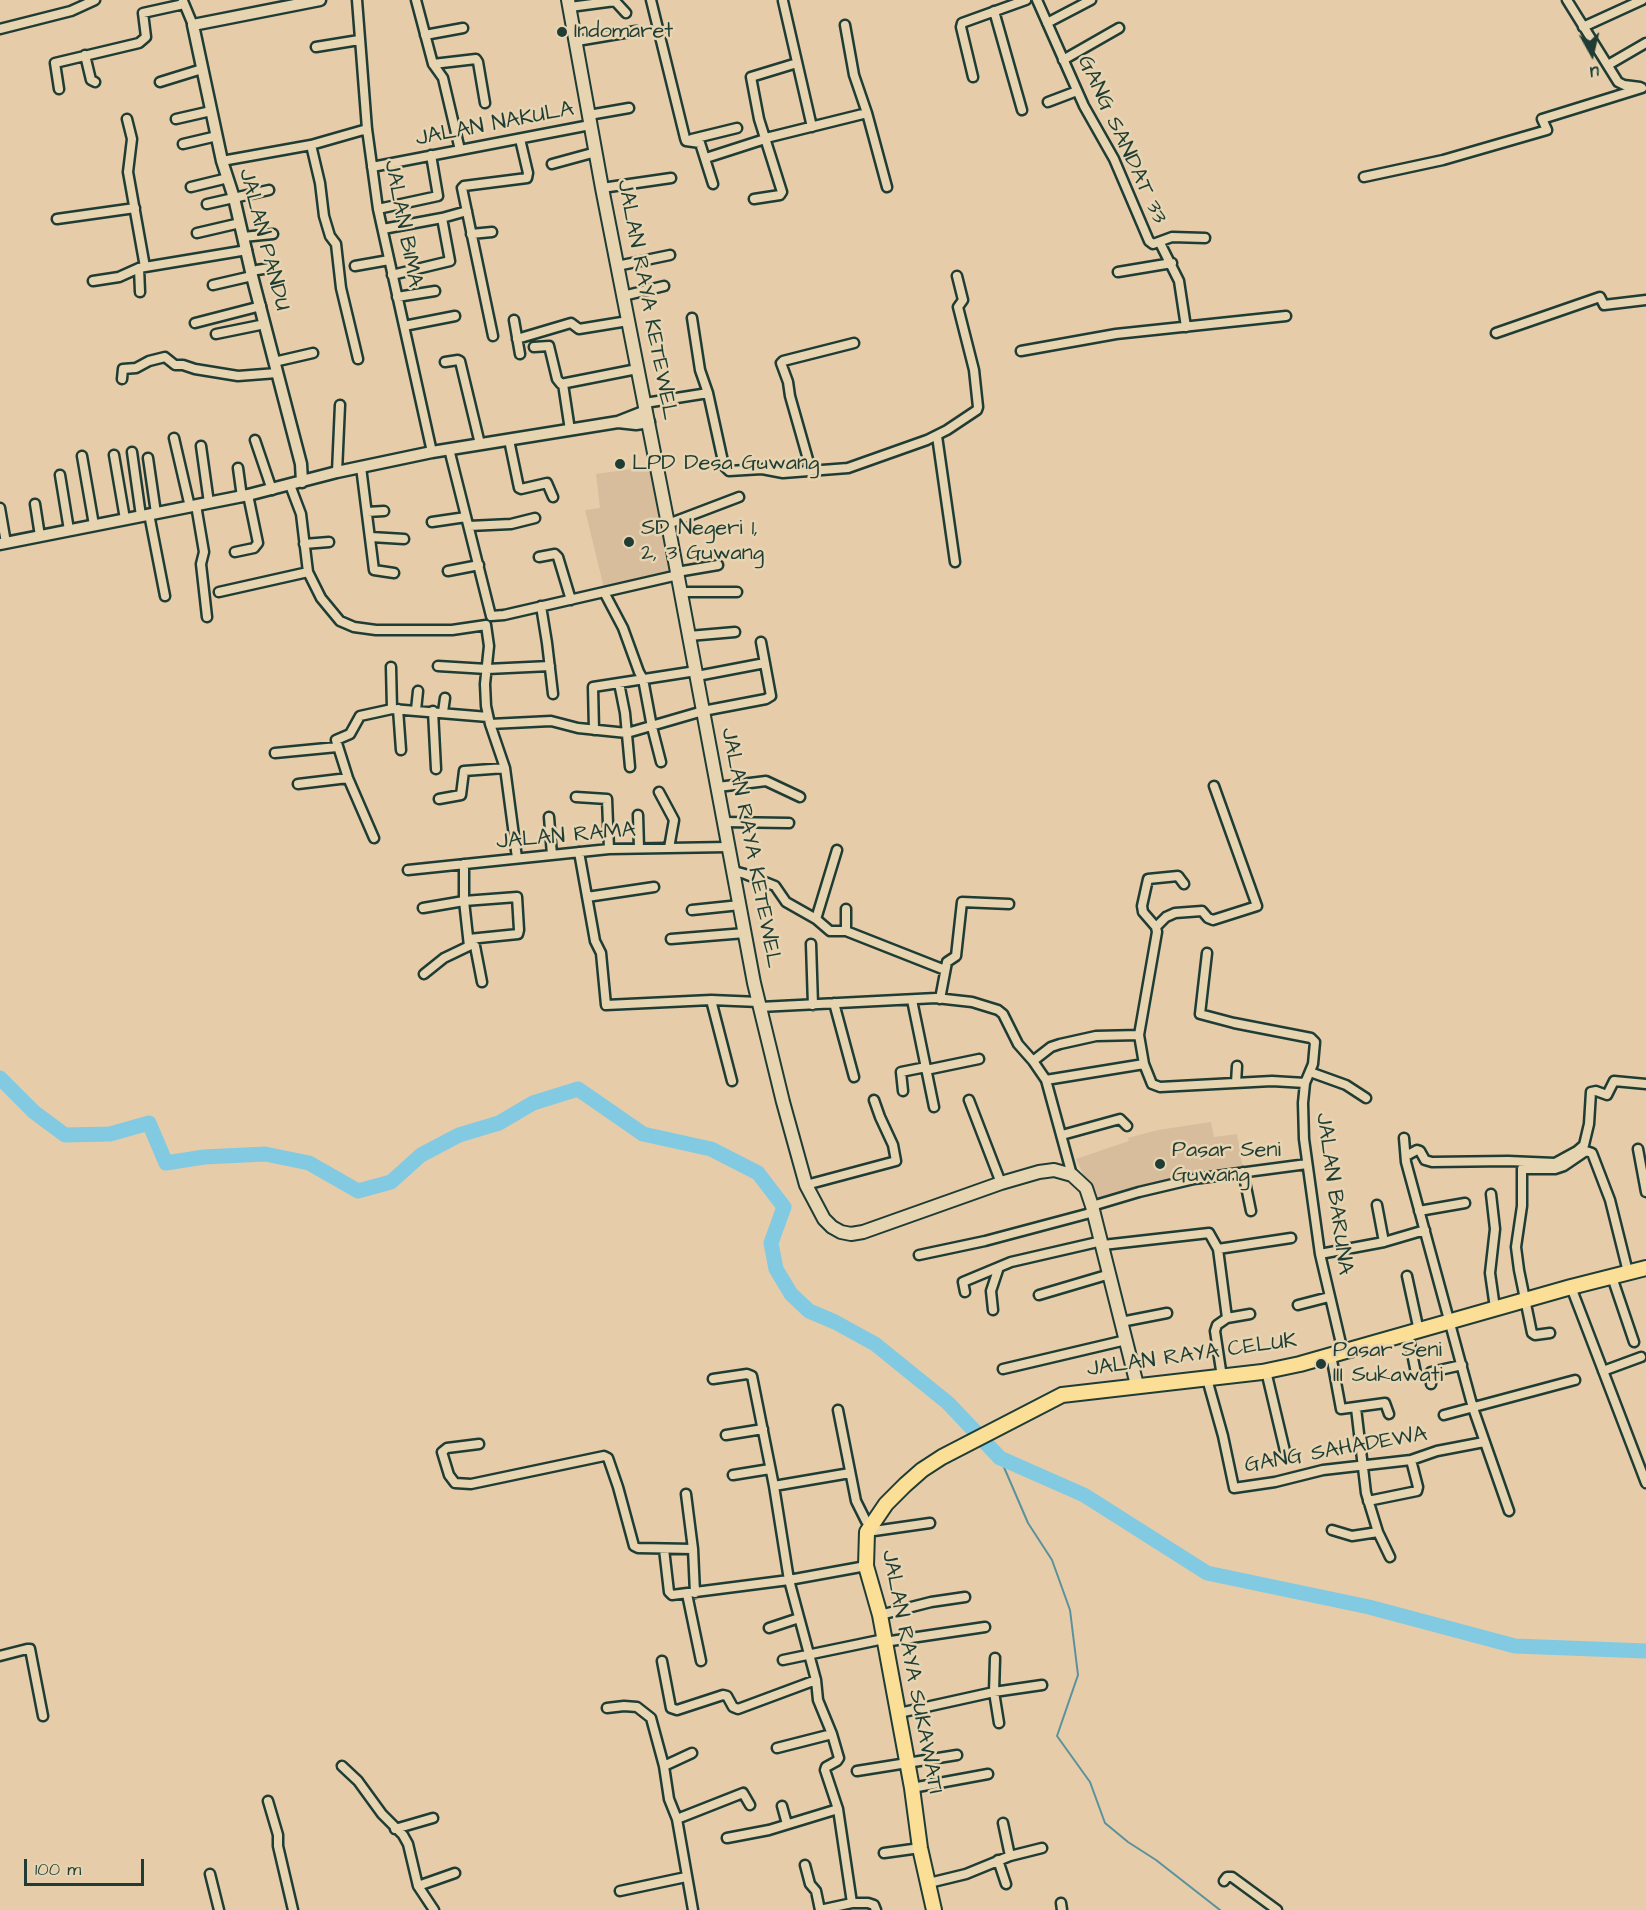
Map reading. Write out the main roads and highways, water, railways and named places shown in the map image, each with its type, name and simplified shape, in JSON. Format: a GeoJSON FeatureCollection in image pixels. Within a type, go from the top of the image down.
{"type":"FeatureCollection","features":[{"type":"Feature","properties":{"kind":"highway","name":"JALAN RAYA CELUK"},"geometry":{"type":"LineString","coordinates":[[1023,1414],[1062,1395],[1266,1371],[1337,1354],[1570,1287],[1646,1268]]}},
{"type":"Feature","properties":{"kind":"highway","name":"JALAN RAYA SUKAWATI"},"geometry":{"type":"LineString","coordinates":[[934,1910],[920,1848],[912,1788],[880,1615],[866,1566],[869,1528],[886,1504],[922,1470],[1023,1414]]}},
{"type":"Feature","properties":{"kind":"main road","name":"JALAN RAYA KETEWEL"},"geometry":{"type":"LineString","coordinates":[[569,4],[602,188],[759,1005],[806,1185],[824,1219],[841,1232],[851,1233],[863,1232],[1001,1183],[1047,1171],[1065,1172],[1072,1175],[1086,1188],[1093,1209],[1137,1385]]}},
{"type":"Feature","properties":{"kind":"waterway"},"geometry":{"type":"LineString","coordinates":[[0,1078],[34,1112],[65,1135],[110,1134],[149,1123],[166,1163],[204,1157],[265,1154],[309,1163],[358,1191],[391,1182],[421,1155],[459,1135],[499,1123],[533,1103],[578,1089],[643,1134],[711,1149],[758,1173],[784,1207],[771,1243],[776,1269],[791,1294],[809,1311],[875,1344],[948,1403],[1000,1458],[1084,1495],[1207,1573],[1369,1607],[1515,1646],[1646,1651]]}},
{"type":"Feature","properties":{"kind":"waterway"},"geometry":{"type":"LineString","coordinates":[[1000,1458],[1028,1523],[1052,1560],[1070,1610],[1078,1675],[1057,1736],[1090,1782],[1105,1823],[1220,1910]]}},
{"type":"Feature","properties":{"kind":"place","name":"Indomaret"},"geometry":{"type":"Point","coordinates":[562,32]}},
{"type":"Feature","properties":{"kind":"place","name":"LPD Desa Guwang"},"geometry":{"type":"Point","coordinates":[620,464]}},
{"type":"Feature","properties":{"kind":"place","name":"SD Negeri 1, 2, 3 Guwang"},"geometry":{"type":"Point","coordinates":[629,542]}},
{"type":"Feature","properties":{"kind":"place","name":"Pasar Seni Guwang"},"geometry":{"type":"Point","coordinates":[1160,1164]}},
{"type":"Feature","properties":{"kind":"place","name":"Pasar Seni III Sukawati"},"geometry":{"type":"Point","coordinates":[1321,1364]}}]}
